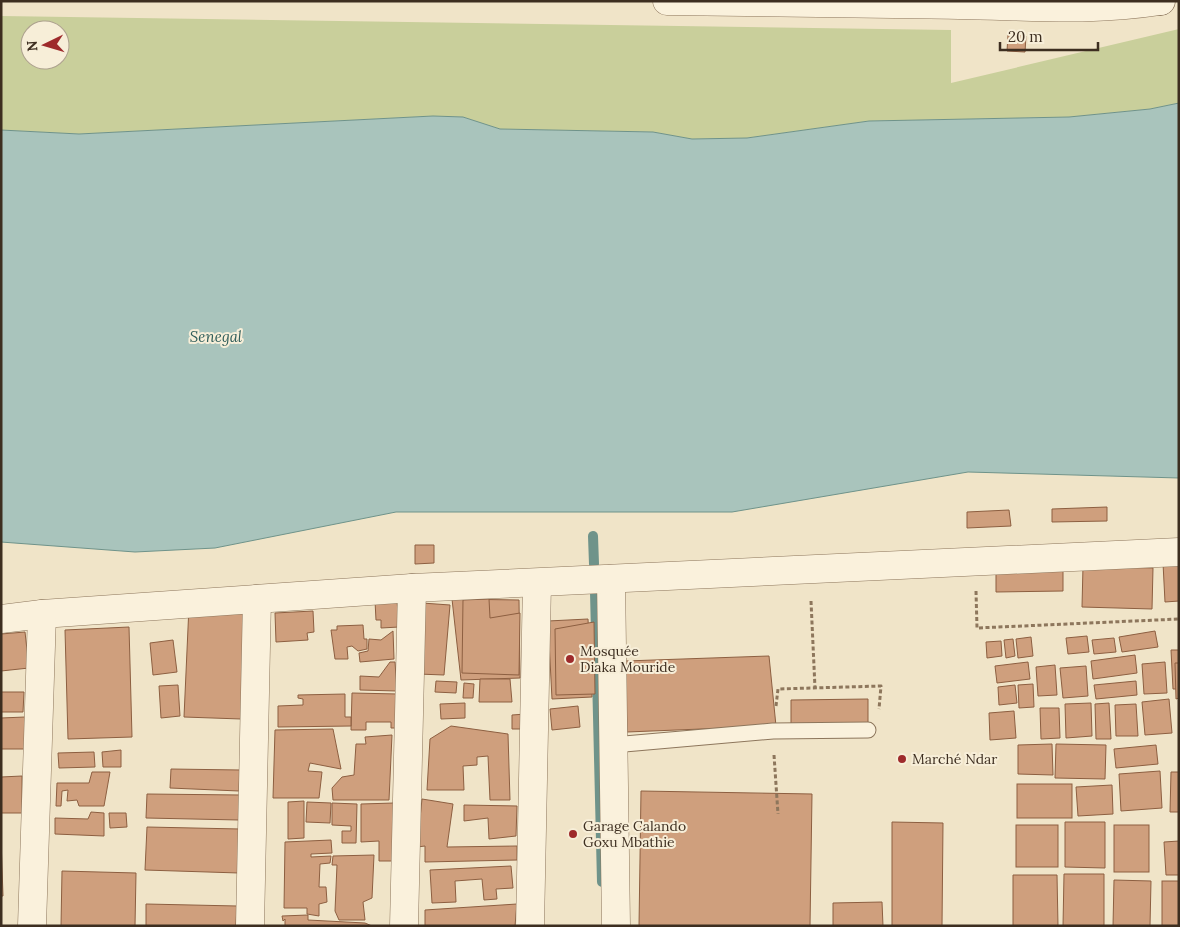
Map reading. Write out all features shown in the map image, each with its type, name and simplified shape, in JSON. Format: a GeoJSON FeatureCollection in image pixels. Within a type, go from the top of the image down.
{"type":"FeatureCollection","features":[{"type":"Feature","properties":{"kind":"street"},"geometry":{"type":"LineString","coordinates":[[667,1],[962,3],[1077,9],[1116,8],[1160,1]]}},
{"type":"Feature","properties":{"kind":"street"},"geometry":{"type":"LineString","coordinates":[[1,619],[42,614],[412,588],[1179,552]]}},
{"type":"Feature","properties":{"kind":"street"},"geometry":{"type":"LineString","coordinates":[[611,579],[616,926]]}},
{"type":"Feature","properties":{"kind":"street"},"geometry":{"type":"LineString","coordinates":[[530,926],[537,583]]}},
{"type":"Feature","properties":{"kind":"street"},"geometry":{"type":"LineString","coordinates":[[404,926],[412,588]]}},
{"type":"Feature","properties":{"kind":"street"},"geometry":{"type":"LineString","coordinates":[[250,926],[257,599]]}},
{"type":"Feature","properties":{"kind":"street"},"geometry":{"type":"LineString","coordinates":[[32,926],[42,614]]}},
{"type":"Feature","properties":{"kind":"lane"},"geometry":{"type":"LineString","coordinates":[[613,745],[773,731],[868,730]]}},
{"type":"Feature","properties":{"kind":"path"},"geometry":{"type":"LineString","coordinates":[[976,562],[977,628],[1179,619]]}},
{"type":"Feature","properties":{"kind":"path"},"geometry":{"type":"LineString","coordinates":[[809,570],[815,688]]}},
{"type":"Feature","properties":{"kind":"path"},"geometry":{"type":"LineString","coordinates":[[778,689],[881,686],[878,719],[868,730]]}},
{"type":"Feature","properties":{"kind":"green space"},"geometry":{"type":"Polygon","coordinates":[[[1,16],[951,30],[951,83],[1179,29],[1179,103],[1150,109],[1069,117],[869,121],[747,138],[692,139],[653,132],[500,129],[463,117],[433,116],[79,134],[1,130],[1,16]]]}},
{"type":"Feature","properties":{"kind":"water","name":"Senegal"},"geometry":{"type":"Polygon","coordinates":[[[1179,103],[1179,478],[968,472],[732,512],[396,512],[215,548],[135,552],[1,542],[1,130],[79,134],[433,116],[463,117],[500,129],[653,132],[692,139],[747,138],[869,121],[1069,117],[1150,109],[1179,103]]]}},
{"type":"Feature","properties":{"kind":"building"},"geometry":{"type":"Polygon","coordinates":[[[1008,35],[1026,36],[1025,52],[1007,51],[1008,35]]]}},
{"type":"Feature","properties":{"kind":"building"},"geometry":{"type":"Polygon","coordinates":[[[1107,507],[1107,521],[1052,522],[1052,509],[1107,507]]]}},
{"type":"Feature","properties":{"kind":"building"},"geometry":{"type":"Polygon","coordinates":[[[1009,510],[1011,526],[967,528],[967,512],[1009,510]]]}},
{"type":"Feature","properties":{"kind":"building"},"geometry":{"type":"Polygon","coordinates":[[[415,545],[434,545],[434,563],[415,564],[415,545]]]}},
{"type":"Feature","properties":{"kind":"building"},"geometry":{"type":"Polygon","coordinates":[[[1179,562],[1179,601],[1165,602],[1163,563],[1179,562]]]}},
{"type":"Feature","properties":{"kind":"building"},"geometry":{"type":"Polygon","coordinates":[[[1063,563],[1063,591],[996,592],[996,564],[1063,563]]]}},
{"type":"Feature","properties":{"kind":"building"},"geometry":{"type":"Polygon","coordinates":[[[1083,566],[1153,568],[1152,609],[1082,607],[1083,566]]]}},
{"type":"Feature","properties":{"kind":"building"},"geometry":{"type":"Polygon","coordinates":[[[452,599],[519,600],[520,678],[461,680],[452,599]]]}},
{"type":"Feature","properties":{"kind":"building"},"geometry":{"type":"Polygon","coordinates":[[[489,599],[490,618],[520,613],[519,675],[462,673],[463,600],[489,599]]]}},
{"type":"Feature","properties":{"kind":"building"},"geometry":{"type":"Polygon","coordinates":[[[397,600],[399,627],[381,628],[381,620],[376,620],[375,601],[397,600]]]}},
{"type":"Feature","properties":{"kind":"building"},"geometry":{"type":"Polygon","coordinates":[[[422,603],[450,605],[444,675],[418,674],[422,603]]]}},
{"type":"Feature","properties":{"kind":"building"},"geometry":{"type":"Polygon","coordinates":[[[189,606],[246,609],[241,719],[184,717],[189,606]]]}},
{"type":"Feature","properties":{"kind":"building"},"geometry":{"type":"Polygon","coordinates":[[[313,611],[314,632],[307,633],[308,640],[276,642],[275,613],[313,611]]]}},
{"type":"Feature","properties":{"kind":"building","name":"Mosquée Diaka Mouride"},"geometry":{"type":"Polygon","coordinates":[[[588,619],[592,697],[552,699],[548,621],[588,619]]]}},
{"type":"Feature","properties":{"kind":"building","name":"Mosquée Diaka Mouride"},"geometry":{"type":"Polygon","coordinates":[[[594,622],[595,694],[556,695],[555,629],[594,622]]]}},
{"type":"Feature","properties":{"kind":"building"},"geometry":{"type":"Polygon","coordinates":[[[363,625],[364,639],[367,639],[367,649],[358,651],[352,646],[347,647],[348,659],[335,659],[331,630],[337,630],[337,626],[363,625]]]}},
{"type":"Feature","properties":{"kind":"building"},"geometry":{"type":"Polygon","coordinates":[[[129,627],[132,737],[68,739],[65,630],[129,627]]]}},
{"type":"Feature","properties":{"kind":"building"},"geometry":{"type":"Polygon","coordinates":[[[393,631],[394,659],[360,662],[359,653],[368,651],[369,639],[381,640],[393,631]]]}},
{"type":"Feature","properties":{"kind":"building"},"geometry":{"type":"Polygon","coordinates":[[[1155,631],[1158,647],[1122,652],[1119,637],[1155,631]]]}},
{"type":"Feature","properties":{"kind":"building"},"geometry":{"type":"Polygon","coordinates":[[[25,632],[29,668],[1,671],[1,634],[25,632]]]}},
{"type":"Feature","properties":{"kind":"building"},"geometry":{"type":"Polygon","coordinates":[[[1087,636],[1089,652],[1068,654],[1066,638],[1087,636]]]}},
{"type":"Feature","properties":{"kind":"building"},"geometry":{"type":"Polygon","coordinates":[[[1031,637],[1033,656],[1018,658],[1016,639],[1031,637]]]}},
{"type":"Feature","properties":{"kind":"building"},"geometry":{"type":"Polygon","coordinates":[[[1114,638],[1116,652],[1094,654],[1092,640],[1114,638]]]}},
{"type":"Feature","properties":{"kind":"building"},"geometry":{"type":"Polygon","coordinates":[[[1013,639],[1015,656],[1006,658],[1004,640],[1013,639]]]}},
{"type":"Feature","properties":{"kind":"building"},"geometry":{"type":"Polygon","coordinates":[[[173,640],[177,672],[153,675],[150,643],[173,640]]]}},
{"type":"Feature","properties":{"kind":"building"},"geometry":{"type":"Polygon","coordinates":[[[1001,641],[1002,656],[987,658],[986,642],[1001,641]]]}},
{"type":"Feature","properties":{"kind":"building"},"geometry":{"type":"Polygon","coordinates":[[[1171,650],[1179,650],[1179,689],[1173,689],[1171,650]]]}},
{"type":"Feature","properties":{"kind":"building"},"geometry":{"type":"Polygon","coordinates":[[[1135,655],[1137,673],[1093,679],[1091,661],[1135,655]]]}},
{"type":"Feature","properties":{"kind":"building"},"geometry":{"type":"Polygon","coordinates":[[[769,656],[776,726],[627,732],[625,661],[769,656]]]}},
{"type":"Feature","properties":{"kind":"building"},"geometry":{"type":"Polygon","coordinates":[[[390,662],[395,662],[397,691],[360,690],[360,676],[379,677],[390,662]]]}},
{"type":"Feature","properties":{"kind":"building"},"geometry":{"type":"Polygon","coordinates":[[[1028,662],[1030,679],[997,683],[995,666],[1028,662]]]}},
{"type":"Feature","properties":{"kind":"building"},"geometry":{"type":"Polygon","coordinates":[[[1165,662],[1167,693],[1144,694],[1142,664],[1165,662]]]}},
{"type":"Feature","properties":{"kind":"building"},"geometry":{"type":"Polygon","coordinates":[[[1175,663],[1179,663],[1179,698],[1176,699],[1175,663]]]}},
{"type":"Feature","properties":{"kind":"building"},"geometry":{"type":"Polygon","coordinates":[[[1055,665],[1057,695],[1038,696],[1036,667],[1055,665]]]}},
{"type":"Feature","properties":{"kind":"building"},"geometry":{"type":"Polygon","coordinates":[[[1086,666],[1088,696],[1063,698],[1060,668],[1086,666]]]}},
{"type":"Feature","properties":{"kind":"building"},"geometry":{"type":"Polygon","coordinates":[[[480,679],[510,679],[512,702],[479,702],[480,679]]]}},
{"type":"Feature","properties":{"kind":"building"},"geometry":{"type":"Polygon","coordinates":[[[436,681],[457,682],[456,693],[435,692],[436,681]]]}},
{"type":"Feature","properties":{"kind":"building"},"geometry":{"type":"Polygon","coordinates":[[[1136,681],[1137,695],[1096,699],[1094,685],[1136,681]]]}},
{"type":"Feature","properties":{"kind":"building"},"geometry":{"type":"Polygon","coordinates":[[[464,683],[474,684],[473,698],[463,698],[464,683]]]}},
{"type":"Feature","properties":{"kind":"building"},"geometry":{"type":"Polygon","coordinates":[[[1033,684],[1034,707],[1019,708],[1018,685],[1033,684]]]}},
{"type":"Feature","properties":{"kind":"building"},"geometry":{"type":"Polygon","coordinates":[[[178,685],[180,716],[161,718],[159,686],[178,685]]]}},
{"type":"Feature","properties":{"kind":"building"},"geometry":{"type":"Polygon","coordinates":[[[1015,685],[1017,703],[999,705],[998,687],[1015,685]]]}},
{"type":"Feature","properties":{"kind":"building"},"geometry":{"type":"Polygon","coordinates":[[[1,692],[24,692],[23,712],[1,712],[1,692]]]}},
{"type":"Feature","properties":{"kind":"building"},"geometry":{"type":"Polygon","coordinates":[[[352,693],[398,694],[397,728],[391,728],[391,722],[366,722],[366,730],[351,730],[352,693]]]}},
{"type":"Feature","properties":{"kind":"building"},"geometry":{"type":"Polygon","coordinates":[[[345,694],[345,717],[351,717],[351,726],[278,727],[278,706],[303,705],[303,699],[298,698],[298,695],[345,694]]]}},
{"type":"Feature","properties":{"kind":"building"},"geometry":{"type":"Polygon","coordinates":[[[868,699],[868,725],[791,726],[791,700],[868,699]]]}},
{"type":"Feature","properties":{"kind":"building"},"geometry":{"type":"Polygon","coordinates":[[[1169,699],[1172,733],[1145,735],[1142,702],[1169,699]]]}},
{"type":"Feature","properties":{"kind":"building"},"geometry":{"type":"Polygon","coordinates":[[[465,703],[465,718],[441,719],[440,704],[465,703]]]}},
{"type":"Feature","properties":{"kind":"building"},"geometry":{"type":"Polygon","coordinates":[[[1091,703],[1092,736],[1066,738],[1065,704],[1091,703]]]}},
{"type":"Feature","properties":{"kind":"building"},"geometry":{"type":"Polygon","coordinates":[[[1109,703],[1111,739],[1096,739],[1095,704],[1109,703]]]}},
{"type":"Feature","properties":{"kind":"building"},"geometry":{"type":"Polygon","coordinates":[[[1136,704],[1138,736],[1116,736],[1115,705],[1136,704]]]}},
{"type":"Feature","properties":{"kind":"building"},"geometry":{"type":"Polygon","coordinates":[[[578,706],[580,727],[552,730],[550,709],[578,706]]]}},
{"type":"Feature","properties":{"kind":"building"},"geometry":{"type":"Polygon","coordinates":[[[1040,708],[1059,708],[1060,738],[1041,739],[1040,708]]]}},
{"type":"Feature","properties":{"kind":"building"},"geometry":{"type":"Polygon","coordinates":[[[1014,711],[1016,738],[990,740],[989,713],[1014,711]]]}},
{"type":"Feature","properties":{"kind":"building"},"geometry":{"type":"Polygon","coordinates":[[[526,714],[526,729],[512,729],[512,715],[526,714]]]}},
{"type":"Feature","properties":{"kind":"building"},"geometry":{"type":"Polygon","coordinates":[[[25,717],[26,749],[1,749],[1,718],[25,717]]]}},
{"type":"Feature","properties":{"kind":"building"},"geometry":{"type":"Polygon","coordinates":[[[451,726],[508,734],[510,800],[490,800],[488,756],[477,757],[477,765],[463,766],[464,790],[427,790],[430,739],[451,726]]]}},
{"type":"Feature","properties":{"kind":"building"},"geometry":{"type":"Polygon","coordinates":[[[333,729],[341,769],[310,763],[308,771],[322,772],[319,798],[273,798],[275,730],[333,729]]]}},
{"type":"Feature","properties":{"kind":"building"},"geometry":{"type":"Polygon","coordinates":[[[392,735],[389,800],[333,800],[332,788],[342,777],[354,775],[356,744],[366,744],[365,737],[392,735]]]}},
{"type":"Feature","properties":{"kind":"building"},"geometry":{"type":"Polygon","coordinates":[[[1052,744],[1053,775],[1018,774],[1018,745],[1052,744]]]}},
{"type":"Feature","properties":{"kind":"building"},"geometry":{"type":"Polygon","coordinates":[[[1056,744],[1106,745],[1105,779],[1055,778],[1056,744]]]}},
{"type":"Feature","properties":{"kind":"building"},"geometry":{"type":"Polygon","coordinates":[[[1156,745],[1158,764],[1116,768],[1114,749],[1156,745]]]}},
{"type":"Feature","properties":{"kind":"building"},"geometry":{"type":"Polygon","coordinates":[[[121,750],[121,767],[103,767],[102,752],[121,750]]]}},
{"type":"Feature","properties":{"kind":"building"},"geometry":{"type":"Polygon","coordinates":[[[94,752],[95,767],[59,768],[58,753],[94,752]]]}},
{"type":"Feature","properties":{"kind":"building"},"geometry":{"type":"Polygon","coordinates":[[[171,769],[240,770],[239,791],[170,788],[171,769]]]}},
{"type":"Feature","properties":{"kind":"building"},"geometry":{"type":"Polygon","coordinates":[[[1160,771],[1162,808],[1121,811],[1119,774],[1160,771]]]}},
{"type":"Feature","properties":{"kind":"building"},"geometry":{"type":"Polygon","coordinates":[[[92,772],[110,772],[104,806],[79,806],[77,800],[67,801],[68,790],[62,791],[61,806],[56,806],[57,783],[89,783],[92,772]]]}},
{"type":"Feature","properties":{"kind":"building"},"geometry":{"type":"Polygon","coordinates":[[[1171,772],[1179,772],[1179,812],[1170,812],[1171,772]]]}},
{"type":"Feature","properties":{"kind":"building"},"geometry":{"type":"Polygon","coordinates":[[[22,776],[22,813],[1,813],[1,777],[22,776]]]}},
{"type":"Feature","properties":{"kind":"building"},"geometry":{"type":"Polygon","coordinates":[[[1017,784],[1072,784],[1072,818],[1017,818],[1017,784]]]}},
{"type":"Feature","properties":{"kind":"building"},"geometry":{"type":"Polygon","coordinates":[[[1112,785],[1113,814],[1078,816],[1076,787],[1112,785]]]}},
{"type":"Feature","properties":{"kind":"building"},"geometry":{"type":"Polygon","coordinates":[[[641,791],[812,794],[810,926],[639,926],[641,791]]]}},
{"type":"Feature","properties":{"kind":"building"},"geometry":{"type":"Polygon","coordinates":[[[147,794],[240,795],[239,820],[146,818],[147,794]]]}},
{"type":"Feature","properties":{"kind":"building"},"geometry":{"type":"Polygon","coordinates":[[[422,799],[453,804],[447,847],[517,846],[517,860],[425,862],[425,846],[417,847],[422,799]]]}},
{"type":"Feature","properties":{"kind":"building"},"geometry":{"type":"Polygon","coordinates":[[[304,801],[304,838],[288,839],[288,802],[304,801]]]}},
{"type":"Feature","properties":{"kind":"building"},"geometry":{"type":"Polygon","coordinates":[[[307,802],[331,803],[330,823],[306,822],[307,802]]]}},
{"type":"Feature","properties":{"kind":"building"},"geometry":{"type":"Polygon","coordinates":[[[332,803],[357,804],[356,843],[342,843],[342,831],[351,831],[351,826],[332,825],[332,803]]]}},
{"type":"Feature","properties":{"kind":"building"},"geometry":{"type":"Polygon","coordinates":[[[394,803],[394,861],[379,861],[379,841],[361,842],[361,804],[394,803]]]}},
{"type":"Feature","properties":{"kind":"building"},"geometry":{"type":"Polygon","coordinates":[[[464,805],[517,806],[516,836],[489,839],[488,818],[464,821],[464,805]]]}},
{"type":"Feature","properties":{"kind":"building"},"geometry":{"type":"Polygon","coordinates":[[[91,812],[104,813],[104,836],[55,834],[55,818],[88,819],[91,812]]]}},
{"type":"Feature","properties":{"kind":"building"},"geometry":{"type":"Polygon","coordinates":[[[109,813],[126,813],[127,827],[110,828],[109,813]]]}},
{"type":"Feature","properties":{"kind":"building"},"geometry":{"type":"Polygon","coordinates":[[[892,822],[943,823],[942,926],[892,926],[892,822]]]}},
{"type":"Feature","properties":{"kind":"building"},"geometry":{"type":"Polygon","coordinates":[[[1065,822],[1105,822],[1105,868],[1065,867],[1065,822]]]}},
{"type":"Feature","properties":{"kind":"building"},"geometry":{"type":"Polygon","coordinates":[[[1016,825],[1058,825],[1058,867],[1016,867],[1016,825]]]}},
{"type":"Feature","properties":{"kind":"building"},"geometry":{"type":"Polygon","coordinates":[[[1114,825],[1149,825],[1149,872],[1114,872],[1114,825]]]}},
{"type":"Feature","properties":{"kind":"building"},"geometry":{"type":"Polygon","coordinates":[[[147,827],[240,829],[239,873],[145,870],[147,827]]]}},
{"type":"Feature","properties":{"kind":"building"},"geometry":{"type":"Polygon","coordinates":[[[1,839],[3,896],[1,896],[1,839]]]}},
{"type":"Feature","properties":{"kind":"building"},"geometry":{"type":"Polygon","coordinates":[[[331,840],[332,853],[311,854],[311,857],[331,856],[330,863],[320,864],[319,887],[326,887],[327,902],[319,904],[319,916],[307,914],[307,908],[284,908],[285,842],[331,840]]]}},
{"type":"Feature","properties":{"kind":"building"},"geometry":{"type":"Polygon","coordinates":[[[1179,841],[1179,875],[1166,875],[1164,842],[1179,841]]]}},
{"type":"Feature","properties":{"kind":"building"},"geometry":{"type":"Polygon","coordinates":[[[374,855],[372,898],[363,902],[365,920],[339,920],[335,911],[337,865],[332,865],[333,856],[374,855]]]}},
{"type":"Feature","properties":{"kind":"building"},"geometry":{"type":"Polygon","coordinates":[[[511,866],[513,888],[496,889],[497,899],[484,900],[482,879],[455,881],[456,902],[432,903],[430,870],[511,866]]]}},
{"type":"Feature","properties":{"kind":"building"},"geometry":{"type":"Polygon","coordinates":[[[62,871],[136,873],[135,926],[61,926],[62,871]]]}},
{"type":"Feature","properties":{"kind":"building"},"geometry":{"type":"Polygon","coordinates":[[[1064,874],[1104,874],[1104,926],[1063,926],[1064,874]]]}},
{"type":"Feature","properties":{"kind":"building"},"geometry":{"type":"Polygon","coordinates":[[[1013,875],[1057,875],[1058,926],[1013,926],[1013,875]]]}},
{"type":"Feature","properties":{"kind":"building"},"geometry":{"type":"Polygon","coordinates":[[[1114,880],[1151,881],[1150,926],[1113,926],[1114,880]]]}},
{"type":"Feature","properties":{"kind":"building"},"geometry":{"type":"Polygon","coordinates":[[[1162,881],[1179,881],[1179,926],[1162,926],[1162,881]]]}},
{"type":"Feature","properties":{"kind":"building"},"geometry":{"type":"Polygon","coordinates":[[[882,902],[883,926],[833,926],[833,903],[882,902]]]}},
{"type":"Feature","properties":{"kind":"building"},"geometry":{"type":"Polygon","coordinates":[[[146,904],[237,906],[236,926],[146,926],[146,904]]]}},
{"type":"Feature","properties":{"kind":"building"},"geometry":{"type":"Polygon","coordinates":[[[517,904],[515,926],[425,926],[425,910],[517,904]]]}},
{"type":"Feature","properties":{"kind":"building"},"geometry":{"type":"Polygon","coordinates":[[[308,915],[308,920],[365,923],[372,926],[285,926],[285,919],[283,921],[282,916],[308,915]]]}},
{"type":"Feature","properties":{"kind":"waterway"},"geometry":{"type":"LineString","coordinates":[[593,536],[594,564]]}},
{"type":"Feature","properties":{"kind":"waterway"},"geometry":{"type":"LineString","coordinates":[[595,592],[602,882]]}},
{"type":"Feature","properties":{"kind":"place","name":"Mosquée Diaka Mouride"},"geometry":{"type":"Point","coordinates":[570,659]}},
{"type":"Feature","properties":{"kind":"place","name":"Marché Ndar"},"geometry":{"type":"Point","coordinates":[902,759]}},
{"type":"Feature","properties":{"kind":"place","name":"Garage Calando Goxu Mbathie"},"geometry":{"type":"Point","coordinates":[573,834]}}]}
